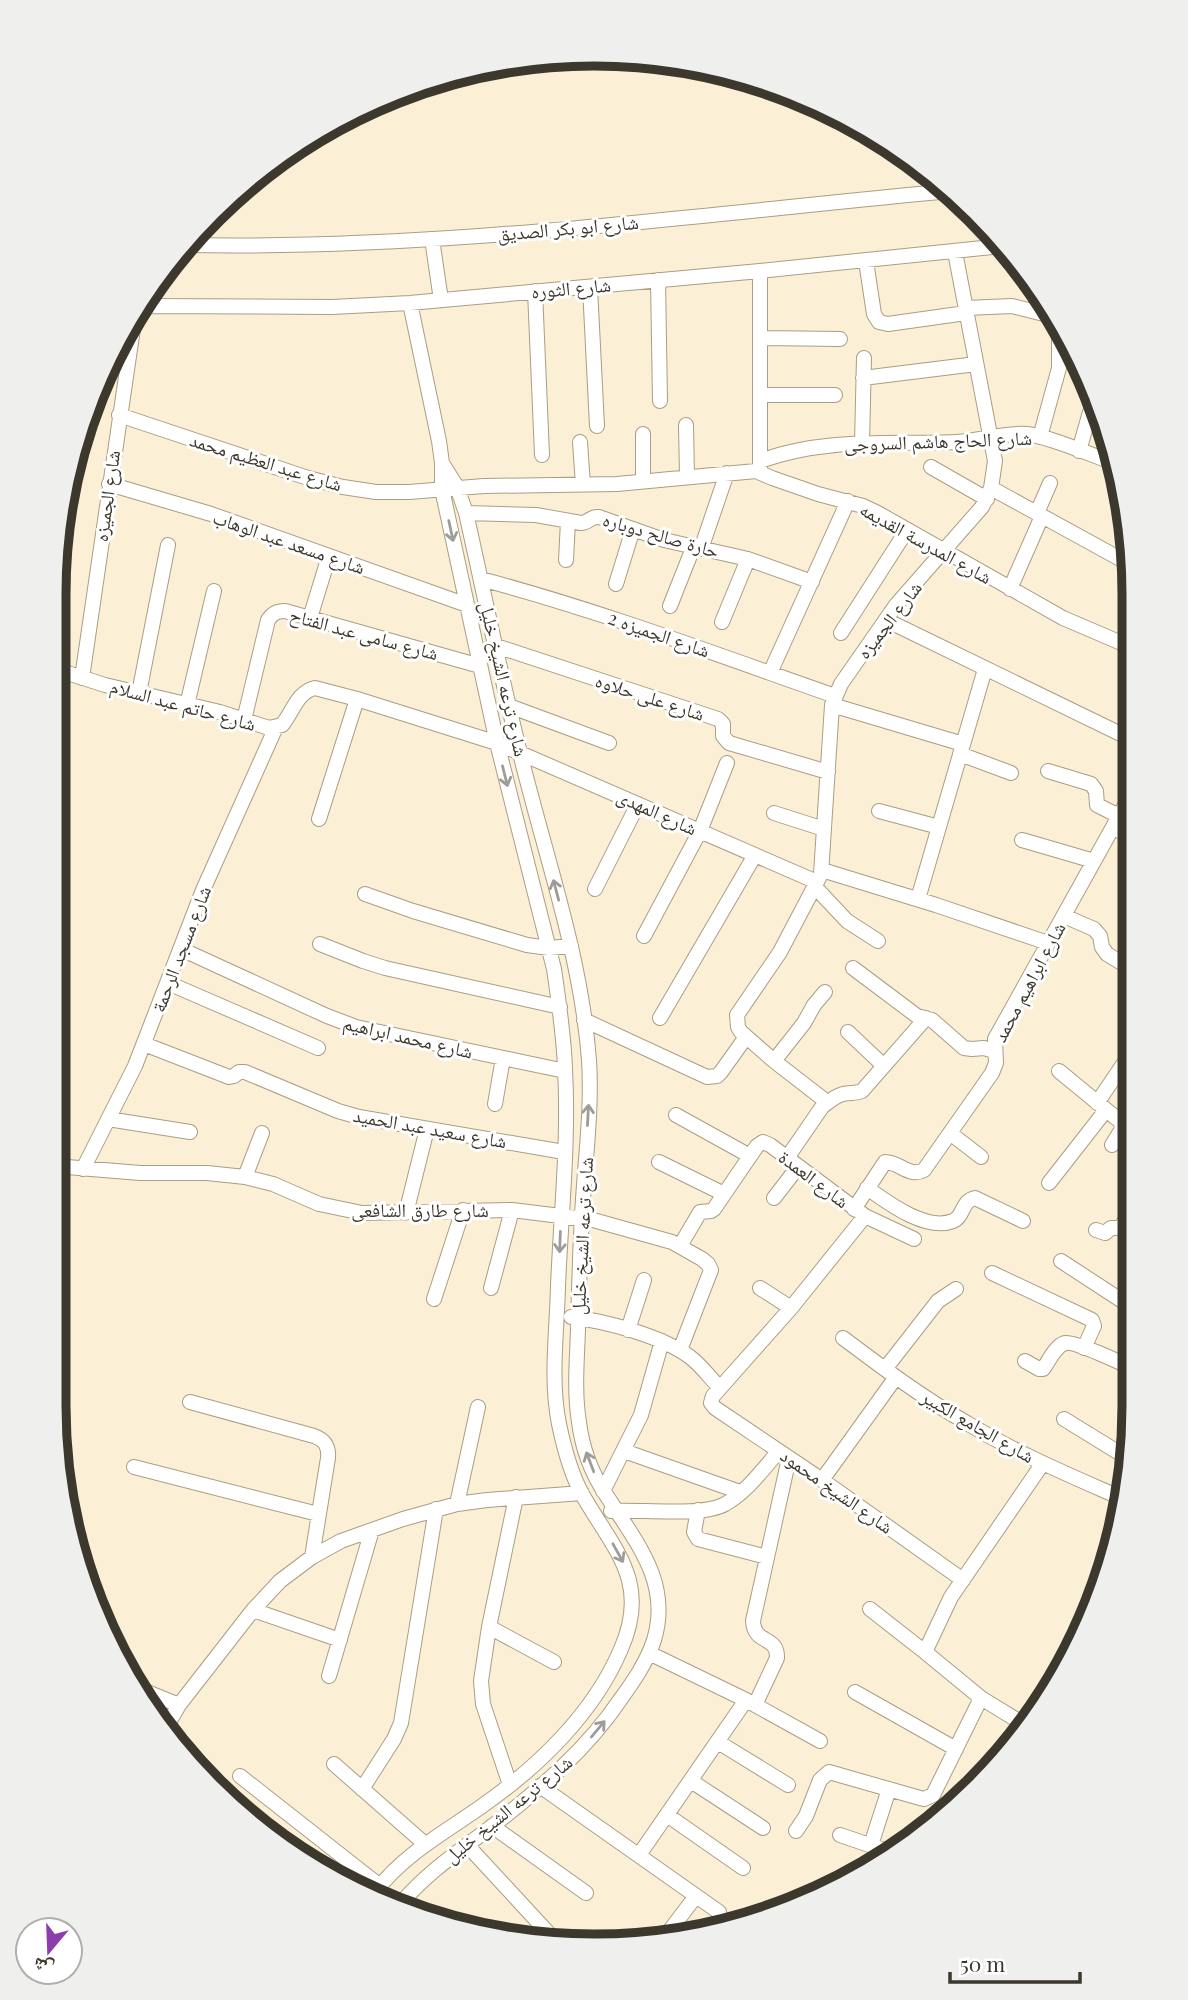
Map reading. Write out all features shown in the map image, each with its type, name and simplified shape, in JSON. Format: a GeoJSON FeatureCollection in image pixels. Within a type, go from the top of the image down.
{"type":"FeatureCollection","features":[{"type":"Feature","properties":{"kind":"street","name":"شارع ابو بكر الصديق"},"geometry":{"type":"LineString","coordinates":[[198,245],[318,245],[432,239],[553,230],[936,192]]}},
{"type":"Feature","properties":{"kind":"street"},"geometry":{"type":"LineString","coordinates":[[432,239],[441,300]]}},
{"type":"Feature","properties":{"kind":"street","name":"شارع الثوره"},"geometry":{"type":"LineString","coordinates":[[152,306],[332,307],[410,303],[992,247]]}},
{"type":"Feature","properties":{"kind":"street"},"geometry":{"type":"LineString","coordinates":[[955,252],[995,461],[989,494]]}},
{"type":"Feature","properties":{"kind":"street"},"geometry":{"type":"LineString","coordinates":[[866,261],[874,314],[879,322],[888,324],[966,310],[1012,306],[1041,313]]}},
{"type":"Feature","properties":{"kind":"street"},"geometry":{"type":"LineString","coordinates":[[760,271],[760,467]]}},
{"type":"Feature","properties":{"kind":"street"},"geometry":{"type":"LineString","coordinates":[[658,280],[660,401]]}},
{"type":"Feature","properties":{"kind":"street"},"geometry":{"type":"LineString","coordinates":[[590,286],[597,426]]}},
{"type":"Feature","properties":{"kind":"street"},"geometry":{"type":"LineString","coordinates":[[535,291],[542,455]]}},
{"type":"Feature","properties":{"kind":"street","name":"شارع ترعه الشيخ خليل"},"geometry":{"type":"LineString","coordinates":[[379,1887],[425,1844],[482,1807],[543,1756],[579,1716],[608,1673],[630,1625],[632,1609],[629,1577],[624,1562],[570,1468],[558,1420],[557,1315],[565,1071],[560,1007],[549,948],[497,743],[442,489],[442,463],[410,303]]}},
{"type":"Feature","properties":{"kind":"street"},"geometry":{"type":"LineString","coordinates":[[760,338],[840,339]]}},
{"type":"Feature","properties":{"kind":"street","name":"شارع الجميزه"},"geometry":{"type":"LineString","coordinates":[[82,678],[131,342]]}},
{"type":"Feature","properties":{"kind":"street"},"geometry":{"type":"LineString","coordinates":[[1040,437],[1059,368],[1059,346]]}},
{"type":"Feature","properties":{"kind":"street"},"geometry":{"type":"LineString","coordinates":[[862,443],[864,358]]}},
{"type":"Feature","properties":{"kind":"street"},"geometry":{"type":"LineString","coordinates":[[863,378],[976,364]]}},
{"type":"Feature","properties":{"kind":"street"},"geometry":{"type":"LineString","coordinates":[[760,395],[835,395]]}},
{"type":"Feature","properties":{"kind":"street"},"geometry":{"type":"LineString","coordinates":[[1079,451],[1090,413]]}},
{"type":"Feature","properties":{"kind":"street","name":"شارع عبد العظيم محمد"},"geometry":{"type":"LineString","coordinates":[[119,415],[257,463],[343,487],[376,492],[457,487]]}},
{"type":"Feature","properties":{"kind":"street"},"geometry":{"type":"LineString","coordinates":[[686,425],[687,477]]}},
{"type":"Feature","properties":{"kind":"street"},"geometry":{"type":"LineString","coordinates":[[643,434],[643,481]]}},
{"type":"Feature","properties":{"kind":"street","name":"شارع الحاج هاشم السروجى"},"geometry":{"type":"LineString","coordinates":[[760,467],[783,453],[806,447],[862,443],[955,442],[1016,434],[1040,437],[1105,460]]}},
{"type":"Feature","properties":{"kind":"street"},"geometry":{"type":"LineString","coordinates":[[580,442],[583,485]]}},
{"type":"Feature","properties":{"kind":"street","name":"شارع ترعه الشيخ خليل"},"geometry":{"type":"LineString","coordinates":[[406,1898],[433,1871],[540,1786],[593,1736],[612,1713],[649,1653],[660,1619],[658,1593],[650,1568],[603,1490],[584,1447],[579,1423],[576,1398],[589,1063],[577,968],[520,753],[466,513],[457,487],[442,463]]}},
{"type":"Feature","properties":{"kind":"street","name":"شارع المدرسة القديمه"},"geometry":{"type":"LineString","coordinates":[[457,487],[583,485],[727,473],[760,467],[772,478],[876,512],[1010,589],[1083,628],[1122,644]]}},
{"type":"Feature","properties":{"kind":"street"},"geometry":{"type":"LineString","coordinates":[[931,467],[1040,514],[1120,559]]}},
{"type":"Feature","properties":{"kind":"street"},"geometry":{"type":"LineString","coordinates":[[670,606],[697,549],[727,473]]}},
{"type":"Feature","properties":{"kind":"street"},"geometry":{"type":"LineString","coordinates":[[1010,589],[1050,483]]}},
{"type":"Feature","properties":{"kind":"street","name":"شارع مسعد عبد الوهاب"},"geometry":{"type":"LineString","coordinates":[[109,484],[211,514],[467,605]]}},
{"type":"Feature","properties":{"kind":"street","name":"شارع الجميزه"},"geometry":{"type":"LineString","coordinates":[[818,880],[834,700],[852,667],[896,606],[945,551],[989,494]]}},
{"type":"Feature","properties":{"kind":"street"},"geometry":{"type":"LineString","coordinates":[[771,673],[848,502]]}},
{"type":"Feature","properties":{"kind":"street","name":"حارة صالح دوباره"},"geometry":{"type":"LineString","coordinates":[[466,513],[537,515],[584,523],[590,518],[598,517],[664,540],[748,559],[812,582]]}},
{"type":"Feature","properties":{"kind":"street"},"geometry":{"type":"LineString","coordinates":[[566,560],[568,521]]}},
{"type":"Feature","properties":{"kind":"street"},"geometry":{"type":"LineString","coordinates":[[616,584],[633,529]]}},
{"type":"Feature","properties":{"kind":"street"},"geometry":{"type":"LineString","coordinates":[[841,633],[907,530]]}},
{"type":"Feature","properties":{"kind":"street"},"geometry":{"type":"LineString","coordinates":[[139,693],[168,545]]}},
{"type":"Feature","properties":{"kind":"street"},"geometry":{"type":"LineString","coordinates":[[310,618],[329,556]]}},
{"type":"Feature","properties":{"kind":"street"},"geometry":{"type":"LineString","coordinates":[[722,622],[748,559]]}},
{"type":"Feature","properties":{"kind":"street","name":"شارع الجميزه 2"},"geometry":{"type":"LineString","coordinates":[[481,579],[616,619],[771,673],[962,749],[1011,773]]}},
{"type":"Feature","properties":{"kind":"street"},"geometry":{"type":"LineString","coordinates":[[187,705],[214,591]]}},
{"type":"Feature","properties":{"kind":"street","name":"شارع سامى عبد الفتاح"},"geometry":{"type":"LineString","coordinates":[[244,720],[268,620],[275,612],[310,618],[480,666]]}},
{"type":"Feature","properties":{"kind":"street"},"geometry":{"type":"LineString","coordinates":[[886,620],[1122,735]]}},
{"type":"Feature","properties":{"kind":"street","name":"شارع على حلاوه"},"geometry":{"type":"LineString","coordinates":[[496,646],[718,719],[723,724],[723,736],[729,743],[828,772]]}},
{"type":"Feature","properties":{"kind":"street"},"geometry":{"type":"LineString","coordinates":[[918,899],[985,668]]}},
{"type":"Feature","properties":{"kind":"street","name":"شارع حاتم عبد السلام"},"geometry":{"type":"LineString","coordinates":[[66,673],[269,728],[282,725],[302,695],[315,688],[497,743]]}},
{"type":"Feature","properties":{"kind":"street"},"geometry":{"type":"LineString","coordinates":[[319,819],[357,699]]}},
{"type":"Feature","properties":{"kind":"street"},"geometry":{"type":"LineString","coordinates":[[509,706],[609,743]]}},
{"type":"Feature","properties":{"kind":"street","name":"شارع مسجد الرحمة"},"geometry":{"type":"LineString","coordinates":[[83,1169],[130,1077],[207,880],[276,727]]}},
{"type":"Feature","properties":{"kind":"street","name":"شارع المهدى"},"geometry":{"type":"LineString","coordinates":[[497,743],[818,880],[918,899],[1048,943]]}},
{"type":"Feature","properties":{"kind":"street"},"geometry":{"type":"LineString","coordinates":[[644,936],[700,831],[727,763]]}},
{"type":"Feature","properties":{"kind":"street"},"geometry":{"type":"LineString","coordinates":[[1048,771],[1091,784],[1096,791],[1097,805],[1122,827]]}},
{"type":"Feature","properties":{"kind":"street"},"geometry":{"type":"LineString","coordinates":[[595,889],[638,804]]}},
{"type":"Feature","properties":{"kind":"street"},"geometry":{"type":"LineString","coordinates":[[879,811],[939,827]]}},
{"type":"Feature","properties":{"kind":"street","name":"شارع ابراهيم محمد"},"geometry":{"type":"LineString","coordinates":[[867,1188],[881,1165],[887,1161],[913,1173],[921,1172],[992,1073],[996,1063],[995,1039],[1122,811]]}},
{"type":"Feature","properties":{"kind":"street"},"geometry":{"type":"LineString","coordinates":[[774,813],[824,829]]}},
{"type":"Feature","properties":{"kind":"street"},"geometry":{"type":"LineString","coordinates":[[1022,840],[1094,861]]}},
{"type":"Feature","properties":{"kind":"street"},"geometry":{"type":"LineString","coordinates":[[660,1018],[755,855]]}},
{"type":"Feature","properties":{"kind":"street"},"geometry":{"type":"LineString","coordinates":[[827,1102],[746,1037],[738,1027],[737,1015],[780,952],[818,880],[847,920],[878,941]]}},
{"type":"Feature","properties":{"kind":"street"},"geometry":{"type":"LineString","coordinates":[[365,894],[499,937],[549,948],[571,946]]}},
{"type":"Feature","properties":{"kind":"street"},"geometry":{"type":"LineString","coordinates":[[1064,916],[1094,929],[1107,954],[1122,963]]}},
{"type":"Feature","properties":{"kind":"street"},"geometry":{"type":"LineString","coordinates":[[320,944],[385,968],[560,1007]]}},
{"type":"Feature","properties":{"kind":"street","name":"شارع محمد ابراهيم"},"geometry":{"type":"LineString","coordinates":[[181,949],[356,1027],[565,1071]]}},
{"type":"Feature","properties":{"kind":"street"},"geometry":{"type":"LineString","coordinates":[[853,968],[916,1016],[932,1020],[964,1048],[994,1051]]}},
{"type":"Feature","properties":{"kind":"street"},"geometry":{"type":"LineString","coordinates":[[168,983],[318,1048]]}},
{"type":"Feature","properties":{"kind":"street"},"geometry":{"type":"LineString","coordinates":[[774,1061],[825,992]]}},
{"type":"Feature","properties":{"kind":"street"},"geometry":{"type":"LineString","coordinates":[[774,1198],[827,1102],[842,1094],[859,1093],[926,1018]]}},
{"type":"Feature","properties":{"kind":"street"},"geometry":{"type":"LineString","coordinates":[[584,1020],[707,1077],[717,1076],[721,1072],[746,1037]]}},
{"type":"Feature","properties":{"kind":"street"},"geometry":{"type":"LineString","coordinates":[[848,1032],[884,1066]]}},
{"type":"Feature","properties":{"kind":"street","name":"شارع سعيد عبد الحميد"},"geometry":{"type":"LineString","coordinates":[[144,1044],[229,1077],[245,1072],[338,1111],[380,1122],[564,1152]]}},
{"type":"Feature","properties":{"kind":"street"},"geometry":{"type":"LineString","coordinates":[[495,1104],[503,1058]]}},
{"type":"Feature","properties":{"kind":"street"},"geometry":{"type":"LineString","coordinates":[[1049,1183],[1101,1106],[1122,1069]]}},
{"type":"Feature","properties":{"kind":"street"},"geometry":{"type":"LineString","coordinates":[[1059,1071],[1122,1124],[1122,1129],[1112,1145]]}},
{"type":"Feature","properties":{"kind":"street"},"geometry":{"type":"LineString","coordinates":[[676,1115],[750,1156]]}},
{"type":"Feature","properties":{"kind":"street"},"geometry":{"type":"LineString","coordinates":[[108,1119],[190,1132]]}},
{"type":"Feature","properties":{"kind":"street"},"geometry":{"type":"LineString","coordinates":[[406,1213],[427,1129]]}},
{"type":"Feature","properties":{"kind":"street"},"geometry":{"type":"LineString","coordinates":[[246,1177],[262,1133]]}},
{"type":"Feature","properties":{"kind":"street"},"geometry":{"type":"LineString","coordinates":[[950,1133],[981,1157]]}},
{"type":"Feature","properties":{"kind":"street","name":"شارع العمدة"},"geometry":{"type":"LineString","coordinates":[[680,1246],[701,1212],[712,1210],[763,1142],[859,1212],[914,1239]]}},
{"type":"Feature","properties":{"kind":"street"},"geometry":{"type":"LineString","coordinates":[[659,1162],[724,1194]]}},
{"type":"Feature","properties":{"kind":"street","name":"شارع طارق الشافعى"},"geometry":{"type":"LineString","coordinates":[[66,1167],[246,1177],[273,1184],[319,1203],[362,1213],[512,1210],[606,1223],[680,1246],[706,1262],[711,1270],[680,1350]]}},
{"type":"Feature","properties":{"kind":"street"},"geometry":{"type":"LineString","coordinates":[[557,1315],[628,1330],[662,1341],[693,1360],[720,1388],[791,1308],[859,1212],[867,1188],[900,1211],[923,1220],[954,1221],[966,1202],[975,1198],[1023,1221]]}},
{"type":"Feature","properties":{"kind":"street"},"geometry":{"type":"LineString","coordinates":[[434,1299],[463,1210]]}},
{"type":"Feature","properties":{"kind":"street"},"geometry":{"type":"LineString","coordinates":[[491,1287],[512,1210]]}},
{"type":"Feature","properties":{"kind":"street"},"geometry":{"type":"LineString","coordinates":[[1096,1230],[1105,1233],[1111,1228],[1120,1228]]}},
{"type":"Feature","properties":{"kind":"street"},"geometry":{"type":"LineString","coordinates":[[1061,1261],[1122,1301]]}},
{"type":"Feature","properties":{"kind":"street"},"geometry":{"type":"LineString","coordinates":[[992,1273],[1092,1320],[1094,1326],[1084,1348]]}},
{"type":"Feature","properties":{"kind":"street"},"geometry":{"type":"LineString","coordinates":[[628,1330],[644,1280]]}},
{"type":"Feature","properties":{"kind":"street"},"geometry":{"type":"LineString","coordinates":[[760,1288],[791,1308]]}},
{"type":"Feature","properties":{"kind":"street"},"geometry":{"type":"LineString","coordinates":[[822,1480],[938,1301],[956,1289]]}},
{"type":"Feature","properties":{"kind":"street","name":"شارع الجامع الكبير"},"geometry":{"type":"LineString","coordinates":[[843,1338],[890,1373],[968,1424],[1043,1463],[1114,1495]]}},
{"type":"Feature","properties":{"kind":"street"},"geometry":{"type":"LineString","coordinates":[[603,1490],[641,1415],[662,1341]]}},
{"type":"Feature","properties":{"kind":"street"},"geometry":{"type":"LineString","coordinates":[[1026,1361],[1041,1370],[1044,1369],[1057,1348],[1070,1343],[1122,1363]]}},
{"type":"Feature","properties":{"kind":"street","name":"شارع الشيخ محمود"},"geometry":{"type":"LineString","coordinates":[[720,1388],[711,1403],[715,1408],[962,1580]]}},
{"type":"Feature","properties":{"kind":"street"},"geometry":{"type":"LineString","coordinates":[[190,1402],[326,1443],[329,1452],[312,1557]]}},
{"type":"Feature","properties":{"kind":"street"},"geometry":{"type":"LineString","coordinates":[[457,1504],[478,1407]]}},
{"type":"Feature","properties":{"kind":"street"},"geometry":{"type":"LineString","coordinates":[[1064,1419],[1119,1453]]}},
{"type":"Feature","properties":{"kind":"street"},"geometry":{"type":"LineString","coordinates":[[624,1451],[740,1492]]}},
{"type":"Feature","properties":{"kind":"street"},"geometry":{"type":"LineString","coordinates":[[593,1511],[698,1510],[719,1507],[784,1454]]}},
{"type":"Feature","properties":{"kind":"street"},"geometry":{"type":"LineString","coordinates":[[639,1855],[718,1742],[751,1703],[775,1662],[778,1653],[775,1645],[756,1634],[753,1626],[784,1454]]}},
{"type":"Feature","properties":{"kind":"street"},"geometry":{"type":"LineString","coordinates":[[925,1651],[951,1597],[1043,1463]]}},
{"type":"Feature","properties":{"kind":"street"},"geometry":{"type":"LineString","coordinates":[[134,1467],[318,1514]]}},
{"type":"Feature","properties":{"kind":"street"},"geometry":{"type":"LineString","coordinates":[[171,1720],[253,1610],[280,1581],[312,1557],[341,1541],[457,1504],[582,1493]]}},
{"type":"Feature","properties":{"kind":"street"},"geometry":{"type":"LineString","coordinates":[[510,1785],[489,1726],[481,1693],[481,1681],[489,1627],[516,1497]]}},
{"type":"Feature","properties":{"kind":"street"},"geometry":{"type":"LineString","coordinates":[[362,1789],[394,1739],[401,1723],[436,1509]]}},
{"type":"Feature","properties":{"kind":"street"},"geometry":{"type":"LineString","coordinates":[[698,1510],[694,1532],[698,1539],[767,1557]]}},
{"type":"Feature","properties":{"kind":"street"},"geometry":{"type":"LineString","coordinates":[[329,1676],[372,1530]]}},
{"type":"Feature","properties":{"kind":"street"},"geometry":{"type":"LineString","coordinates":[[870,1609],[981,1698],[1017,1720]]}},
{"type":"Feature","properties":{"kind":"street"},"geometry":{"type":"LineString","coordinates":[[253,1610],[340,1640]]}},
{"type":"Feature","properties":{"kind":"street"},"geometry":{"type":"LineString","coordinates":[[489,1627],[554,1662]]}},
{"type":"Feature","properties":{"kind":"street"},"geometry":{"type":"LineString","coordinates":[[649,1653],[751,1703],[820,1741]]}},
{"type":"Feature","properties":{"kind":"street"},"geometry":{"type":"LineString","coordinates":[[855,1692],[956,1749]]}},
{"type":"Feature","properties":{"kind":"street"},"geometry":{"type":"LineString","coordinates":[[152,1694],[179,1705]]}},
{"type":"Feature","properties":{"kind":"street"},"geometry":{"type":"LineString","coordinates":[[796,1831],[810,1808],[825,1773],[833,1772],[920,1798],[933,1796],[981,1698]]}},
{"type":"Feature","properties":{"kind":"street"},"geometry":{"type":"LineString","coordinates":[[718,1742],[788,1786]]}},
{"type":"Feature","properties":{"kind":"street"},"geometry":{"type":"LineString","coordinates":[[334,1764],[425,1844]]}},
{"type":"Feature","properties":{"kind":"street"},"geometry":{"type":"LineString","coordinates":[[240,1776],[372,1884]]}},
{"type":"Feature","properties":{"kind":"street"},"geometry":{"type":"LineString","coordinates":[[691,1781],[764,1828]]}},
{"type":"Feature","properties":{"kind":"street"},"geometry":{"type":"LineString","coordinates":[[540,1786],[719,1912]]}},
{"type":"Feature","properties":{"kind":"street"},"geometry":{"type":"LineString","coordinates":[[871,1845],[889,1788]]}},
{"type":"Feature","properties":{"kind":"street"},"geometry":{"type":"LineString","coordinates":[[667,1815],[743,1868]]}},
{"type":"Feature","properties":{"kind":"street"},"geometry":{"type":"LineString","coordinates":[[492,1826],[586,1893]]}},
{"type":"Feature","properties":{"kind":"street"},"geometry":{"type":"LineString","coordinates":[[840,1835],[881,1849]]}},
{"type":"Feature","properties":{"kind":"street"},"geometry":{"type":"LineString","coordinates":[[467,1845],[546,1931]]}},
{"type":"Feature","properties":{"kind":"street"},"geometry":{"type":"LineString","coordinates":[[672,1927],[696,1896]]}}]}
